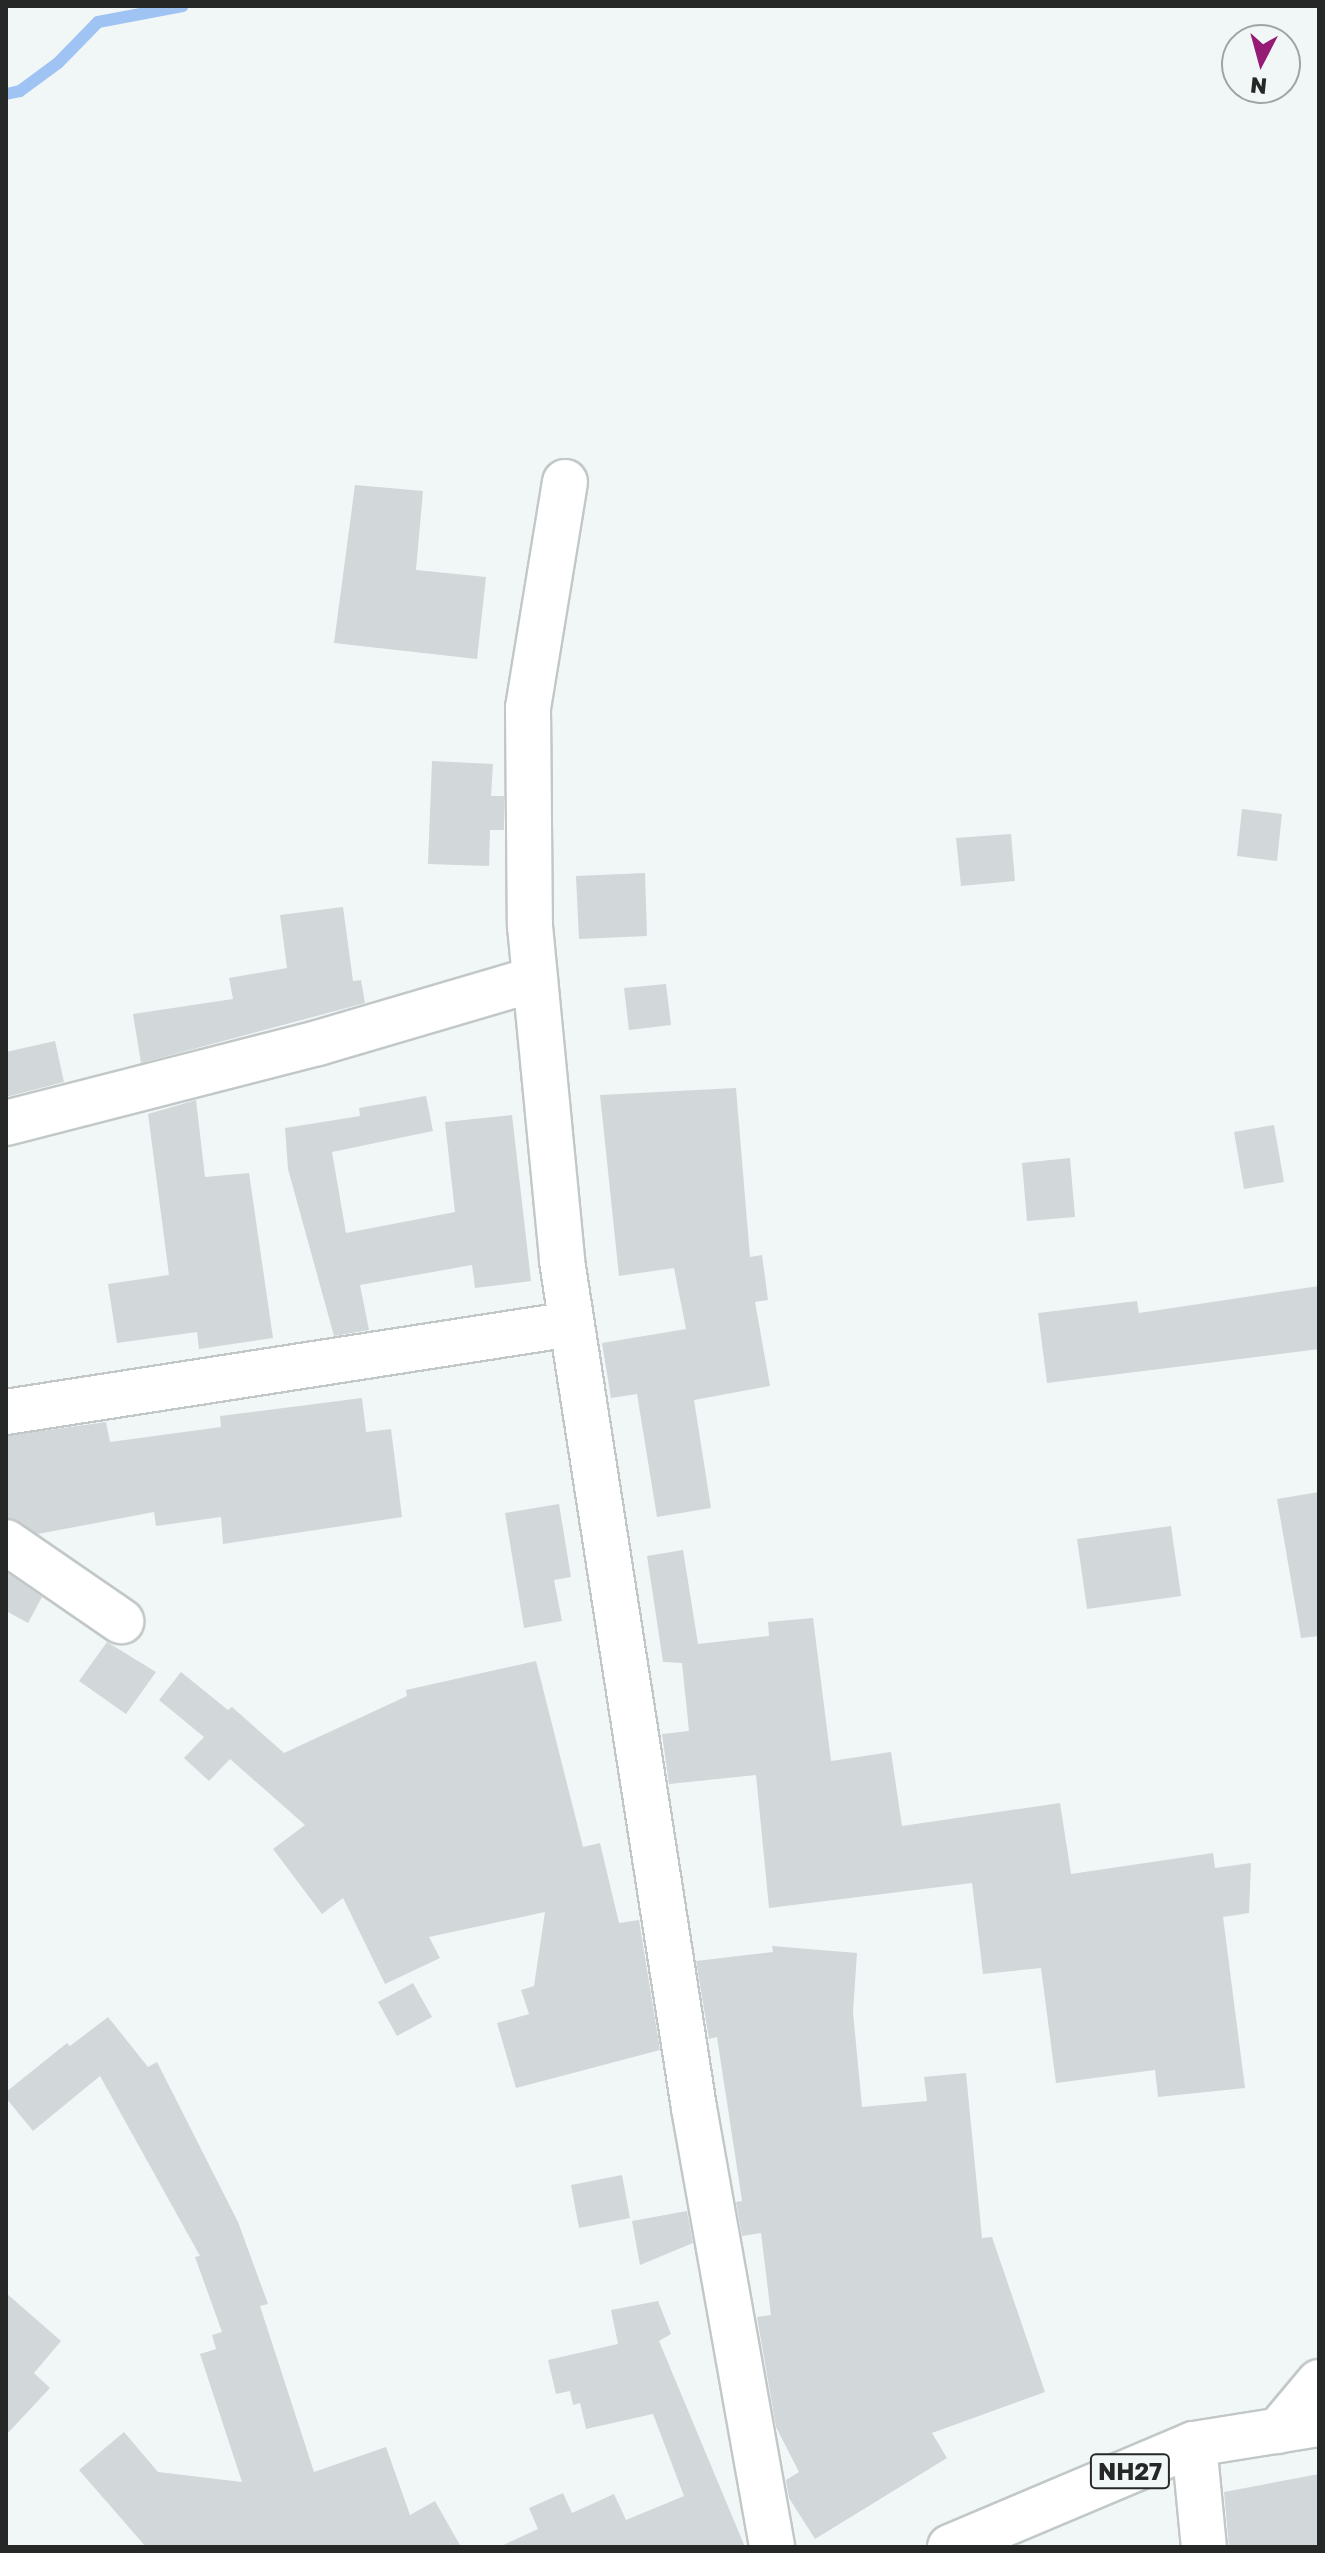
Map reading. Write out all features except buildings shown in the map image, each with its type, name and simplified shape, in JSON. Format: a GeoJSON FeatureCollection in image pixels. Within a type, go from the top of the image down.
{"type":"FeatureCollection","features":[{"type":"Feature","properties":{"kind":"main road"},"geometry":{"type":"LineString","coordinates":[[565,482],[528,708],[535,979],[571,1324],[694,2108],[772,2547]]}},
{"type":"Feature","properties":{"kind":"main road"},"geometry":{"type":"LineString","coordinates":[[6,1123],[318,1043],[535,979]]}},
{"type":"Feature","properties":{"kind":"main road"},"geometry":{"type":"LineString","coordinates":[[6,1412],[571,1324]]}},
{"type":"Feature","properties":{"kind":"main road"},"geometry":{"type":"LineString","coordinates":[[6,1542],[121,1621]]}},
{"type":"Feature","properties":{"kind":"main road"},"geometry":{"type":"LineString","coordinates":[[1298,2427],[1319,2382]]}},
{"type":"Feature","properties":{"kind":"main road","name":"NH27"},"geometry":{"type":"LineString","coordinates":[[950,2547],[1194,2444],[1298,2427]]}},
{"type":"Feature","properties":{"kind":"main road"},"geometry":{"type":"LineString","coordinates":[[1194,2444],[1204,2547]]}},
{"type":"Feature","properties":{"kind":"waterway"},"geometry":{"type":"LineString","coordinates":[[6,94],[20,91],[58,63],[98,22],[183,6]]}}]}
